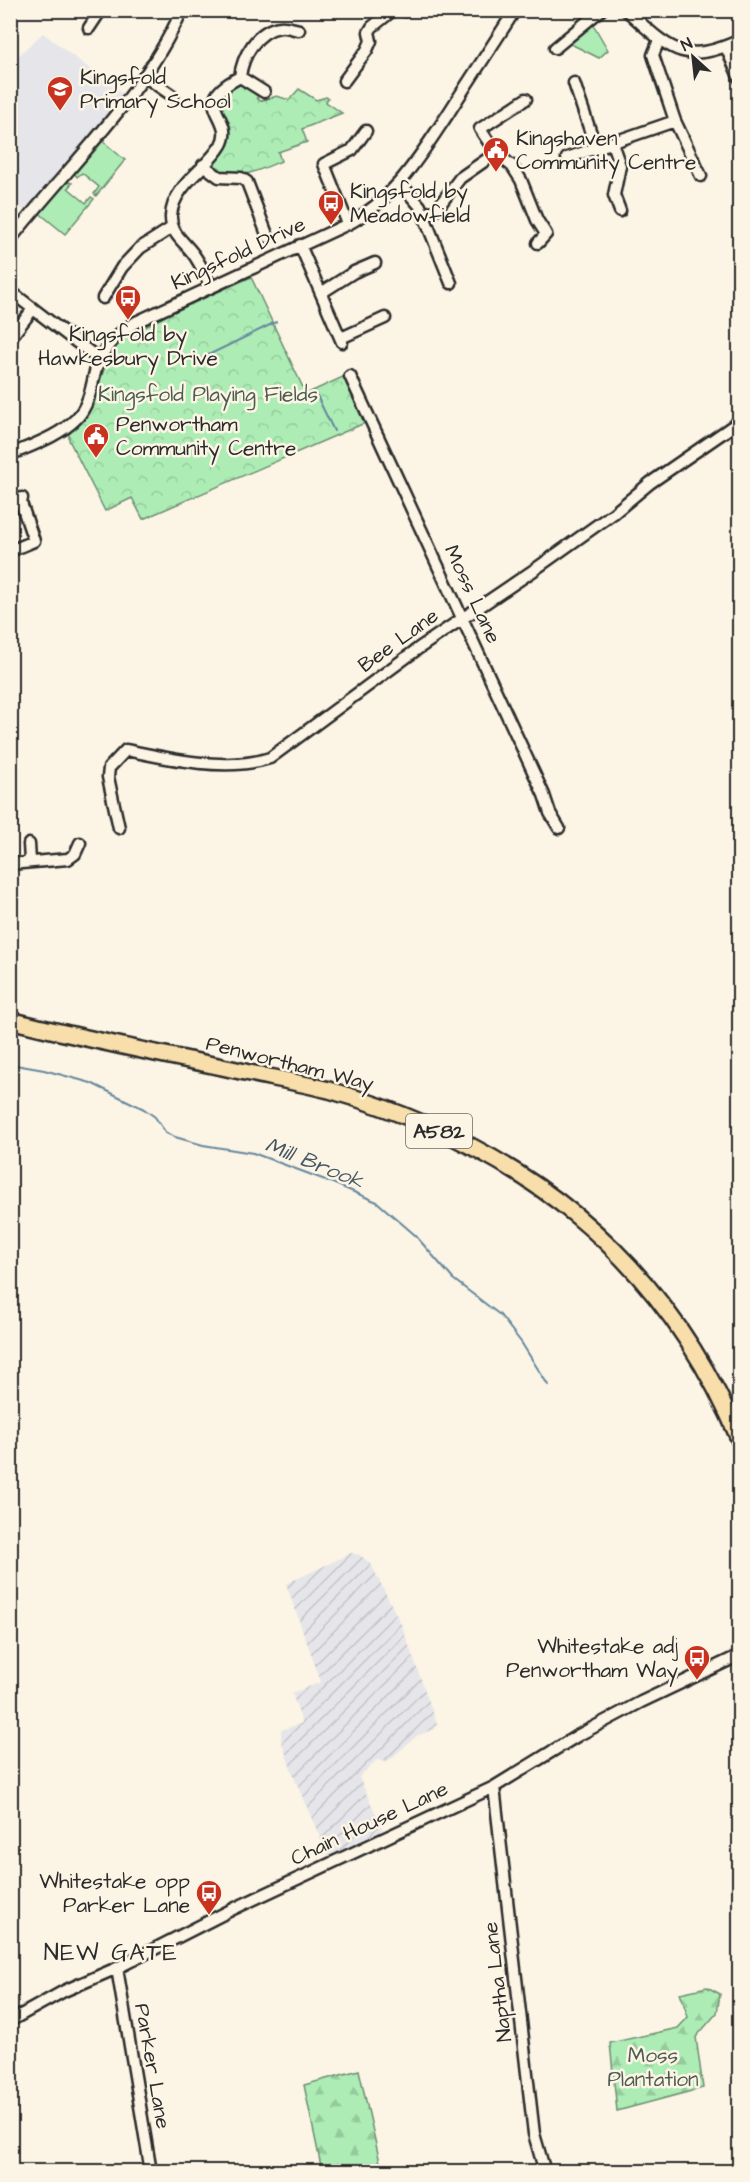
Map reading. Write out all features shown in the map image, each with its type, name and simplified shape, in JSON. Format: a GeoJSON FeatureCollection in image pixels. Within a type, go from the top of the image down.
{"type":"FeatureCollection","features":[{"type":"Feature","properties":{"kind":"highway","name":"Penwortham Way"},"geometry":{"type":"LineString","coordinates":[[10,1020],[328,1090],[391,1111],[451,1135],[525,1176],[567,1207],[604,1239],[651,1291],[693,1350],[740,1441]]}},
{"type":"Feature","properties":{"kind":"street"},"geometry":{"type":"LineString","coordinates":[[89,28],[101,10]]}},
{"type":"Feature","properties":{"kind":"street"},"geometry":{"type":"LineString","coordinates":[[10,240],[46,194],[131,96],[161,51],[182,10]]}},
{"type":"Feature","properties":{"kind":"street"},"geometry":{"type":"LineString","coordinates":[[344,81],[368,50],[371,41],[369,32],[372,27],[393,10]]}},
{"type":"Feature","properties":{"kind":"street","name":"Kingsfold Drive"},"geometry":{"type":"LineString","coordinates":[[10,455],[60,431],[76,419],[87,401],[100,360],[111,340],[127,327],[365,215],[400,183],[423,152],[515,10]]}},
{"type":"Feature","properties":{"kind":"street"},"geometry":{"type":"LineString","coordinates":[[558,41],[602,10]]}},
{"type":"Feature","properties":{"kind":"street"},"geometry":{"type":"LineString","coordinates":[[626,10],[659,40],[675,50],[697,54],[726,47],[740,40]]}},
{"type":"Feature","properties":{"kind":"street"},"geometry":{"type":"LineString","coordinates":[[211,287],[196,258],[176,235],[171,216],[177,199],[191,178],[221,145],[224,135],[223,125],[213,107],[214,101],[225,87],[240,77],[244,59],[251,46],[267,33],[281,26],[299,30]]}},
{"type":"Feature","properties":{"kind":"street"},"geometry":{"type":"LineString","coordinates":[[659,40],[653,55],[675,121],[701,176]]}},
{"type":"Feature","properties":{"kind":"street"},"geometry":{"type":"LineString","coordinates":[[726,47],[740,79]]}},
{"type":"Feature","properties":{"kind":"street"},"geometry":{"type":"LineString","coordinates":[[144,76],[173,96]]}},
{"type":"Feature","properties":{"kind":"street"},"geometry":{"type":"LineString","coordinates":[[240,77],[264,92]]}},
{"type":"Feature","properties":{"kind":"street"},"geometry":{"type":"LineString","coordinates":[[574,83],[596,148]]}},
{"type":"Feature","properties":{"kind":"street"},"geometry":{"type":"LineString","coordinates":[[526,99],[480,129],[496,153],[512,165],[521,180],[537,220],[551,238],[538,243]]}},
{"type":"Feature","properties":{"kind":"street"},"geometry":{"type":"LineString","coordinates":[[567,158],[675,121]]}},
{"type":"Feature","properties":{"kind":"street"},"geometry":{"type":"LineString","coordinates":[[348,224],[324,164],[352,150],[366,131]]}},
{"type":"Feature","properties":{"kind":"street"},"geometry":{"type":"LineString","coordinates":[[612,143],[620,166],[614,195],[620,211]]}},
{"type":"Feature","properties":{"kind":"street"},"geometry":{"type":"LineString","coordinates":[[424,214],[436,210],[460,178],[496,153]]}},
{"type":"Feature","properties":{"kind":"street"},"geometry":{"type":"LineString","coordinates":[[203,165],[219,177],[241,178],[247,182],[268,237]]}},
{"type":"Feature","properties":{"kind":"street"},"geometry":{"type":"LineString","coordinates":[[400,183],[412,194],[424,214],[451,283]]}},
{"type":"Feature","properties":{"kind":"street"},"geometry":{"type":"LineString","coordinates":[[103,298],[122,267],[140,248],[173,227]]}},
{"type":"Feature","properties":{"kind":"street"},"geometry":{"type":"LineString","coordinates":[[300,245],[341,340],[385,318]]}},
{"type":"Feature","properties":{"kind":"street"},"geometry":{"type":"LineString","coordinates":[[321,293],[354,272],[375,263]]}},
{"type":"Feature","properties":{"kind":"street"},"geometry":{"type":"LineString","coordinates":[[10,291],[100,360]]}},
{"type":"Feature","properties":{"kind":"street"},"geometry":{"type":"LineString","coordinates":[[12,336],[33,309]]}},
{"type":"Feature","properties":{"kind":"street","name":"Moss Lane"},"geometry":{"type":"LineString","coordinates":[[350,376],[463,617],[544,795],[550,813],[559,828]]}},
{"type":"Feature","properties":{"kind":"street","name":"Bee Lane"},"geometry":{"type":"LineString","coordinates":[[119,828],[108,777],[109,768],[126,750],[217,764],[258,762],[270,758],[463,617],[534,570],[614,513],[650,483],[740,421]]}},
{"type":"Feature","properties":{"kind":"street"},"geometry":{"type":"LineString","coordinates":[[10,551],[34,542],[29,521],[21,503],[22,498]]}},
{"type":"Feature","properties":{"kind":"street"},"geometry":{"type":"LineString","coordinates":[[10,864],[68,859],[75,854],[80,843]]}},
{"type":"Feature","properties":{"kind":"street"},"geometry":{"type":"LineString","coordinates":[[29,844],[30,861]]}},
{"type":"Feature","properties":{"kind":"street","name":"Chain House Lane"},"geometry":{"type":"LineString","coordinates":[[10,2021],[64,1991],[117,1968],[231,1910],[494,1786],[577,1736],[640,1702],[740,1655]]}},
{"type":"Feature","properties":{"kind":"street","name":"Naptha Lane"},"geometry":{"type":"LineString","coordinates":[[494,1786],[534,2134],[546,2172]]}},
{"type":"Feature","properties":{"kind":"street","name":"Parker Lane"},"geometry":{"type":"LineString","coordinates":[[117,1968],[152,2172]]}},
{"type":"Feature","properties":{"kind":"shaded area","name":"Kingsfold Primary School"},"geometry":{"type":"Polygon","coordinates":[[[43,33],[124,95],[24,211],[11,200],[11,62],[43,33]]]}},
{"type":"Feature","properties":{"kind":"shaded area"},"geometry":{"type":"Polygon","coordinates":[[[351,1553],[360,1555],[371,1564],[402,1626],[437,1724],[435,1729],[417,1736],[387,1762],[377,1760],[359,1777],[383,1830],[328,1856],[281,1741],[281,1730],[302,1723],[292,1693],[321,1682],[286,1584],[351,1553]]]}},
{"type":"Feature","properties":{"kind":"green space"},"geometry":{"type":"Polygon","coordinates":[[[593,24],[608,50],[599,58],[569,43],[593,24]]]}},
{"type":"Feature","properties":{"kind":"green space"},"geometry":{"type":"Polygon","coordinates":[[[241,82],[258,92],[257,98],[260,101],[277,96],[289,100],[299,89],[316,100],[328,98],[326,102],[342,113],[302,129],[307,142],[278,152],[281,161],[247,174],[221,172],[213,168],[213,163],[223,149],[226,136],[225,121],[220,105],[225,91],[241,82]]]}},
{"type":"Feature","properties":{"kind":"green space"},"geometry":{"type":"Polygon","coordinates":[[[100,139],[125,160],[96,196],[94,194],[99,187],[82,173],[77,177],[73,171],[100,139]]]}},
{"type":"Feature","properties":{"kind":"green space"},"geometry":{"type":"Polygon","coordinates":[[[64,181],[72,183],[68,188],[86,203],[91,197],[94,199],[65,234],[38,212],[64,181]]]}},
{"type":"Feature","properties":{"kind":"green space","name":"Kingsfold Playing Fields"},"geometry":{"type":"Polygon","coordinates":[[[251,277],[306,394],[345,376],[367,422],[143,519],[132,498],[105,511],[69,440],[69,434],[87,415],[105,366],[119,341],[167,315],[251,277]]]}},
{"type":"Feature","properties":{"kind":"green space","name":"Moss Plantation"},"geometry":{"type":"Polygon","coordinates":[[[707,1987],[720,1994],[717,2013],[696,2037],[703,2088],[617,2111],[610,2043],[678,2028],[688,2017],[680,1993],[707,1987]]]}},
{"type":"Feature","properties":{"kind":"green space"},"geometry":{"type":"Polygon","coordinates":[[[359,2070],[382,2171],[322,2171],[304,2085],[359,2070]]]}},
{"type":"Feature","properties":{"kind":"waterway"},"geometry":{"type":"LineString","coordinates":[[194,362],[276,322]]}},
{"type":"Feature","properties":{"kind":"waterway"},"geometry":{"type":"LineString","coordinates":[[315,392],[334,431]]}},
{"type":"Feature","properties":{"kind":"waterway","name":"Mill Brook"},"geometry":{"type":"LineString","coordinates":[[10,1064],[44,1070],[91,1083],[144,1109],[155,1117],[166,1133],[175,1137],[203,1145],[253,1153],[377,1202],[415,1235],[453,1279],[500,1315],[521,1342],[548,1385]]}},
{"type":"Feature","properties":{"kind":"place","name":"Kingsfold Primary School"},"geometry":{"type":"Point","coordinates":[60,112]}},
{"type":"Feature","properties":{"kind":"place","name":"Kingshaven Community Centre"},"geometry":{"type":"Point","coordinates":[496,173]}},
{"type":"Feature","properties":{"kind":"place","name":"Kingsfold by Meadowfield"},"geometry":{"type":"Point","coordinates":[331,226]}},
{"type":"Feature","properties":{"kind":"place","name":"Kingsfold by Hawkesbury Drive"},"geometry":{"type":"Point","coordinates":[128,321]}},
{"type":"Feature","properties":{"kind":"place","name":"Penwortham Community Centre"},"geometry":{"type":"Point","coordinates":[96,459]}},
{"type":"Feature","properties":{"kind":"place","name":"Whitestake adj Penwortham Way"},"geometry":{"type":"Point","coordinates":[697,1681]}},
{"type":"Feature","properties":{"kind":"place","name":"Whitestake opp Parker Lane"},"geometry":{"type":"Point","coordinates":[209,1916]}},
{"type":"Feature","properties":{"kind":"district","name":"NEW GATE"},"geometry":{"type":"Point","coordinates":[111,1952]}}]}
